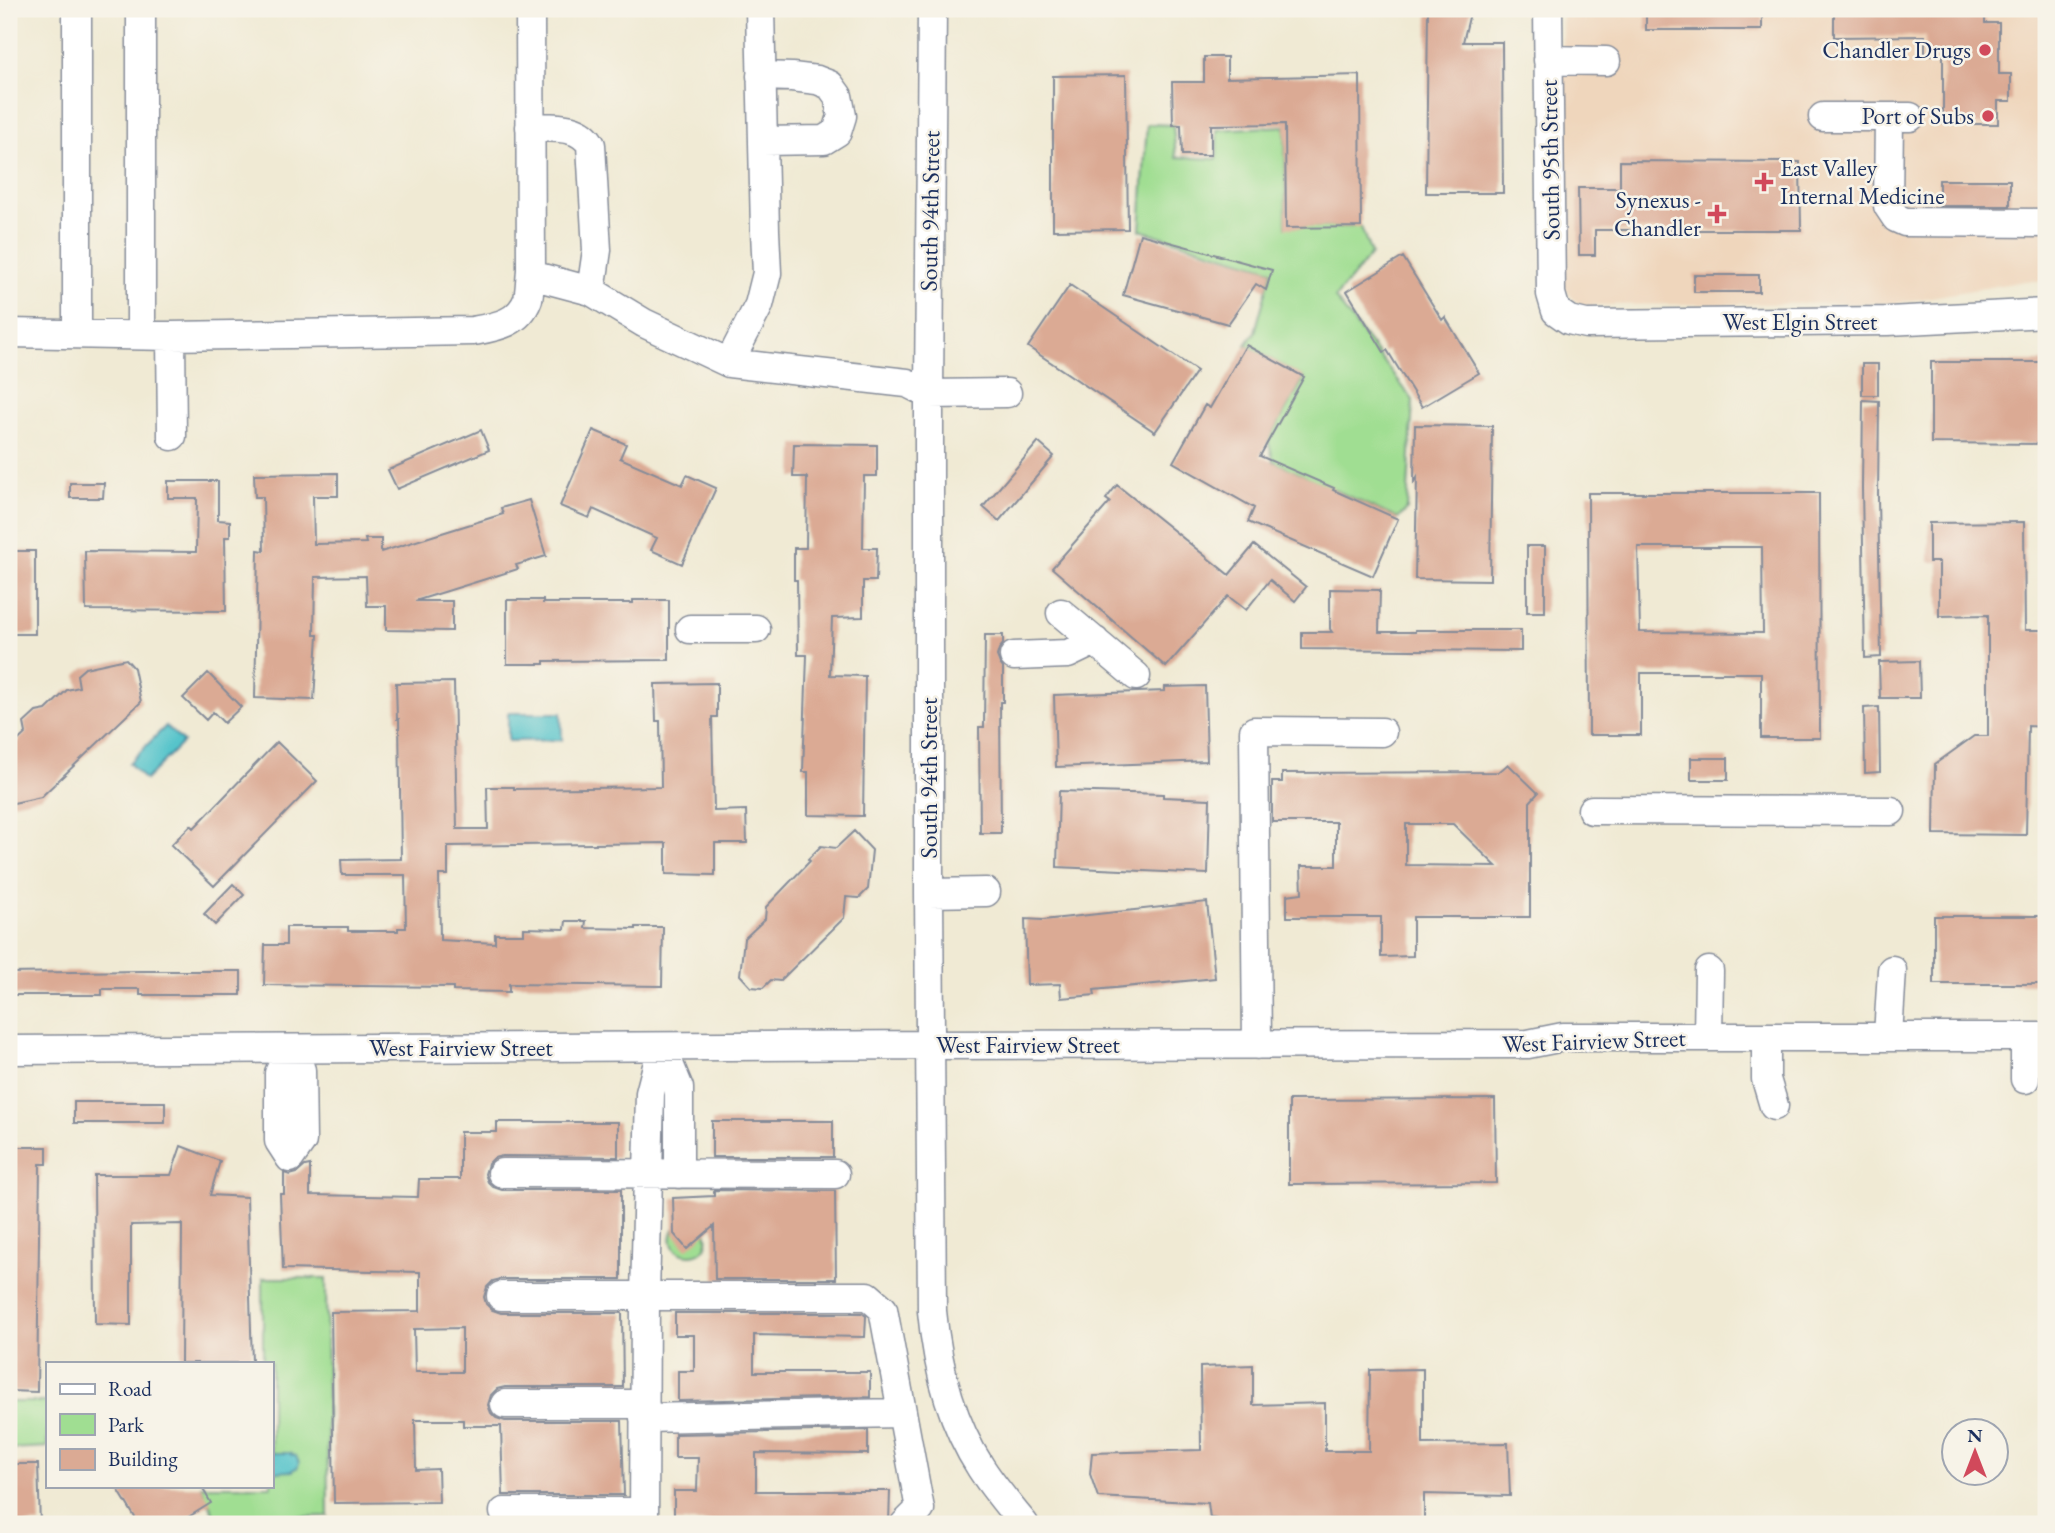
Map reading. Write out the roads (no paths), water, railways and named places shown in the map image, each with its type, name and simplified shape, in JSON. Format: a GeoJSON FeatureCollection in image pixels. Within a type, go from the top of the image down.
{"type":"FeatureCollection","features":[{"type":"Feature","properties":{"kind":"street"},"geometry":{"type":"LineString","coordinates":[[77,9],[77,334]]}},
{"type":"Feature","properties":{"kind":"street"},"geometry":{"type":"LineString","coordinates":[[141,9],[141,335]]}},
{"type":"Feature","properties":{"kind":"street"},"geometry":{"type":"LineString","coordinates":[[9,333],[171,336],[473,331],[500,327],[518,315],[528,298],[531,275],[530,9]]}},
{"type":"Feature","properties":{"kind":"street"},"geometry":{"type":"LineString","coordinates":[[729,363],[759,305],[767,273],[760,9]]}},
{"type":"Feature","properties":{"kind":"street","name":"South 94th Street"},"geometry":{"type":"LineString","coordinates":[[932,9],[929,394],[932,1311],[934,1338],[949,1398],[965,1438],[981,1467],[1024,1524]]}},
{"type":"Feature","properties":{"kind":"street","name":"South 95th Street"},"geometry":{"type":"LineString","coordinates":[[1548,9],[1551,294],[1556,311]]}},
{"type":"Feature","properties":{"kind":"street"},"geometry":{"type":"LineString","coordinates":[[1548,60],[1606,61]]}},
{"type":"Feature","properties":{"kind":"street"},"geometry":{"type":"LineString","coordinates":[[761,76],[817,80],[830,85],[838,96],[842,116],[837,132],[824,140],[763,141]]}},
{"type":"Feature","properties":{"kind":"street"},"geometry":{"type":"LineString","coordinates":[[1823,117],[1899,117],[1888,206],[1896,218],[1905,222],[2045,223]]}},
{"type":"Feature","properties":{"kind":"street"},"geometry":{"type":"LineString","coordinates":[[530,127],[576,131],[587,137],[591,145],[597,250],[592,291]]}},
{"type":"Feature","properties":{"kind":"street"},"geometry":{"type":"LineString","coordinates":[[531,275],[592,291],[645,323],[729,363],[907,383],[929,394],[1007,393]]}},
{"type":"Feature","properties":{"kind":"street","name":"West Elgin Street"},"geometry":{"type":"LineString","coordinates":[[1556,311],[1569,320],[1586,324],[1888,321],[2046,313]]}},
{"type":"Feature","properties":{"kind":"street"},"geometry":{"type":"LineString","coordinates":[[171,336],[172,436]]}},
{"type":"Feature","properties":{"kind":"street"},"geometry":{"type":"LineString","coordinates":[[1061,613],[1136,676]]}},
{"type":"Feature","properties":{"kind":"street"},"geometry":{"type":"LineString","coordinates":[[690,629],[757,629]]}},
{"type":"Feature","properties":{"kind":"street"},"geometry":{"type":"LineString","coordinates":[[1014,656],[1068,654],[1095,641]]}},
{"type":"Feature","properties":{"kind":"street"},"geometry":{"type":"LineString","coordinates":[[1257,1045],[1254,731],[1382,732]]}},
{"type":"Feature","properties":{"kind":"street"},"geometry":{"type":"LineString","coordinates":[[1591,810],[1891,811]]}},
{"type":"Feature","properties":{"kind":"street"},"geometry":{"type":"LineString","coordinates":[[929,893],[986,892]]}},
{"type":"Feature","properties":{"kind":"street"},"geometry":{"type":"LineString","coordinates":[[1888,1036],[1892,970]]}},
{"type":"Feature","properties":{"kind":"street"},"geometry":{"type":"LineString","coordinates":[[1708,1037],[1709,971]]}},
{"type":"Feature","properties":{"kind":"street","name":"West Fairview Street"},"geometry":{"type":"LineString","coordinates":[[9,1050],[1528,1044],[1563,1037],[2036,1037]]}},
{"type":"Feature","properties":{"kind":"street"},"geometry":{"type":"LineString","coordinates":[[1766,1037],[1766,1079],[1774,1106]]}},
{"type":"Feature","properties":{"kind":"street"},"geometry":{"type":"LineString","coordinates":[[2025,1079],[2036,1037]]}},
{"type":"Feature","properties":{"kind":"street"},"geometry":{"type":"LineString","coordinates":[[662,1047],[679,1088],[679,1174]]}},
{"type":"Feature","properties":{"kind":"street"},"geometry":{"type":"LineString","coordinates":[[504,1512],[645,1518],[647,1174],[650,1093],[662,1047]]}},
{"type":"Feature","properties":{"kind":"street"},"geometry":{"type":"LineString","coordinates":[[649,1119],[679,1118]]}},
{"type":"Feature","properties":{"kind":"street"},"geometry":{"type":"LineString","coordinates":[[502,1174],[835,1174]]}},
{"type":"Feature","properties":{"kind":"street"},"geometry":{"type":"LineString","coordinates":[[501,1296],[868,1296],[883,1309],[920,1509],[905,1524]]}},
{"type":"Feature","properties":{"kind":"street"},"geometry":{"type":"LineString","coordinates":[[505,1404],[645,1411],[902,1413]]}},
{"type":"Feature","properties":{"kind":"water"},"geometry":{"type":"Polygon","coordinates":[[[508,713],[561,713],[562,740],[508,741],[508,713]]]}},
{"type":"Feature","properties":{"kind":"water"},"geometry":{"type":"Polygon","coordinates":[[[166,726],[183,742],[145,780],[129,763],[166,726]]]}},
{"type":"Feature","properties":{"kind":"water"},"geometry":{"type":"Polygon","coordinates":[[[273,1453],[291,1453],[296,1456],[299,1463],[293,1471],[273,1472],[273,1453]]]}},
{"type":"Feature","properties":{"kind":"place","name":"Chandler Drugs"},"geometry":{"type":"Point","coordinates":[1985,50]}},
{"type":"Feature","properties":{"kind":"place","name":"Port of Subs"},"geometry":{"type":"Point","coordinates":[1988,116]}},
{"type":"Feature","properties":{"kind":"place","name":"East Valley Internal Medicine"},"geometry":{"type":"Point","coordinates":[1764,182]}},
{"type":"Feature","properties":{"kind":"place","name":"Synexus - Chandler"},"geometry":{"type":"Point","coordinates":[1717,214]}}]}
